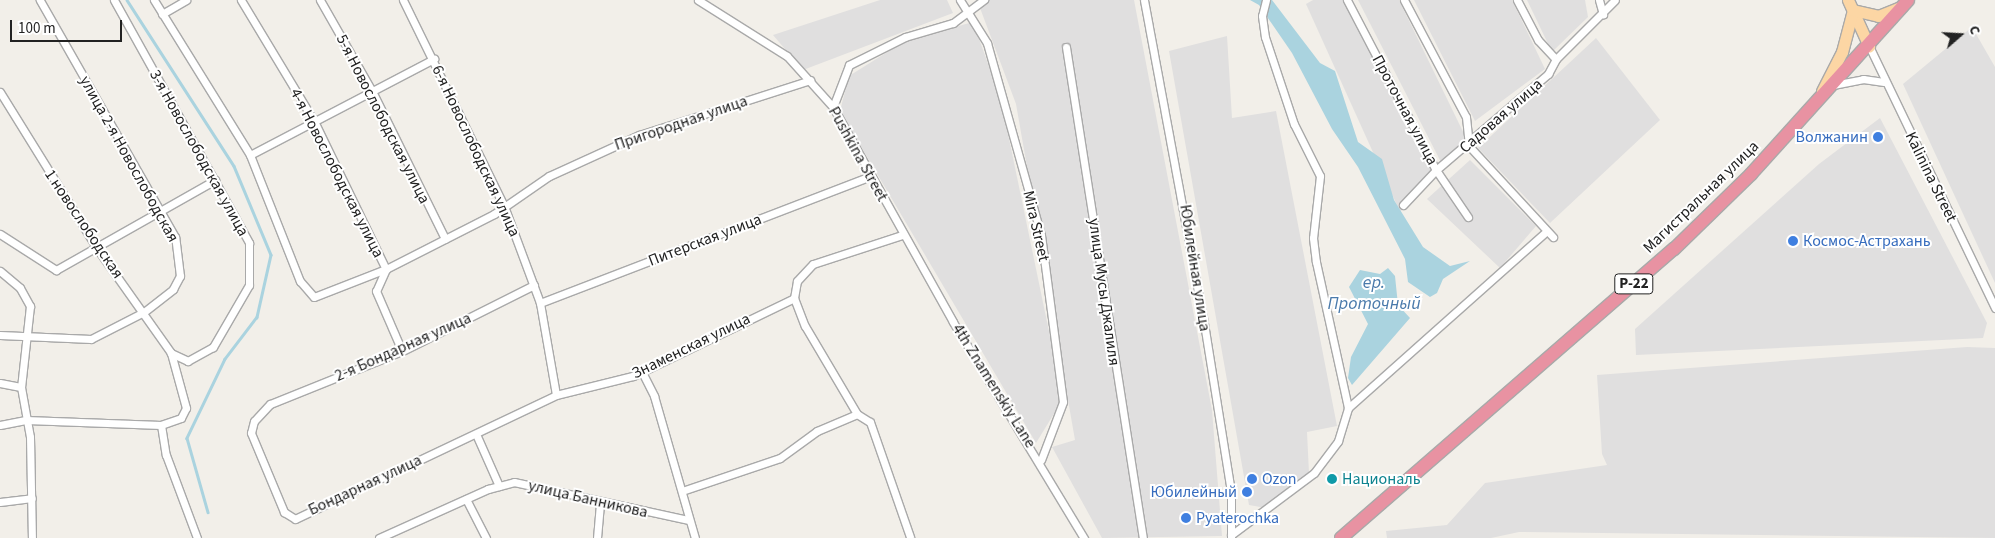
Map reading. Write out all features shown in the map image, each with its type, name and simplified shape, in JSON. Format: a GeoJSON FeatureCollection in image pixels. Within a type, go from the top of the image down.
{"type":"FeatureCollection","features":[{"type":"Feature","properties":{"kind":"highway","name":"Магистральная улица"},"geometry":{"type":"LineString","coordinates":[[1340,538],[1674,248],[1833,85],[1906,3]]}},
{"type":"Feature","properties":{"kind":"main road"},"geometry":{"type":"LineString","coordinates":[[1850,5],[1878,16],[1906,3]]}},
{"type":"Feature","properties":{"kind":"main road"},"geometry":{"type":"LineString","coordinates":[[1850,5],[1868,46]]}},
{"type":"Feature","properties":{"kind":"main road"},"geometry":{"type":"LineString","coordinates":[[1816,102],[1842,52],[1850,5]]}},
{"type":"Feature","properties":{"kind":"street","name":"улица 2-я Новослободская"},"geometry":{"type":"LineString","coordinates":[[0,335],[28,339],[91,339],[144,312],[173,289],[180,276],[179,248],[161,211],[40,0]]}},
{"type":"Feature","properties":{"kind":"street","name":"3-я Новослободская улица"},"geometry":{"type":"LineString","coordinates":[[114,0],[246,232],[249,286],[213,347],[188,361],[171,353]]}},
{"type":"Feature","properties":{"kind":"street"},"geometry":{"type":"LineString","coordinates":[[154,0],[250,155],[434,59]]}},
{"type":"Feature","properties":{"kind":"street"},"geometry":{"type":"LineString","coordinates":[[162,14],[186,0]]}},
{"type":"Feature","properties":{"kind":"street","name":"4-я Новослободская улица"},"geometry":{"type":"LineString","coordinates":[[241,0],[314,121],[386,269],[376,292],[402,351]]}},
{"type":"Feature","properties":{"kind":"street","name":"5-я Новослободская улица"},"geometry":{"type":"LineString","coordinates":[[320,0],[372,90],[444,239]]}},
{"type":"Feature","properties":{"kind":"street","name":"6-я Новослободская улица"},"geometry":{"type":"LineString","coordinates":[[404,0],[504,206],[540,304],[556,395]]}},
{"type":"Feature","properties":{"kind":"street","name":"Pushkina Street"},"geometry":{"type":"LineString","coordinates":[[698,0],[787,56],[810,80],[833,107],[902,235]]}},
{"type":"Feature","properties":{"kind":"street","name":"Mira Street"},"geometry":{"type":"LineString","coordinates":[[960,0],[987,42],[1041,235],[1063,402],[1041,460]]}},
{"type":"Feature","properties":{"kind":"street"},"geometry":{"type":"LineString","coordinates":[[833,107],[849,65],[905,37],[953,23],[967,10],[984,0]]}},
{"type":"Feature","properties":{"kind":"street","name":"Юбилейная улица"},"geometry":{"type":"LineString","coordinates":[[1144,0],[1203,317],[1231,491],[1231,537]]}},
{"type":"Feature","properties":{"kind":"street"},"geometry":{"type":"LineString","coordinates":[[1231,537],[1321,466],[1338,441],[1348,408],[1316,262],[1313,238],[1320,176],[1294,124],[1262,16],[1266,0]]}},
{"type":"Feature","properties":{"kind":"street","name":"Проточная улица"},"geometry":{"type":"LineString","coordinates":[[1348,0],[1436,170],[1468,217]]}},
{"type":"Feature","properties":{"kind":"street"},"geometry":{"type":"LineString","coordinates":[[1404,0],[1466,117],[1469,146],[1553,237]]}},
{"type":"Feature","properties":{"kind":"street"},"geometry":{"type":"LineString","coordinates":[[1517,0],[1538,40],[1556,60]]}},
{"type":"Feature","properties":{"kind":"street"},"geometry":{"type":"LineString","coordinates":[[1599,0],[1603,14]]}},
{"type":"Feature","properties":{"kind":"street","name":"Садовая улица"},"geometry":{"type":"LineString","coordinates":[[1403,205],[1436,170],[1469,146],[1548,74],[1556,60],[1615,0]]}},
{"type":"Feature","properties":{"kind":"street","name":"Kalinina Street"},"geometry":{"type":"LineString","coordinates":[[1868,46],[1995,308]]}},
{"type":"Feature","properties":{"kind":"street","name":"улица Мусы Джалиля"},"geometry":{"type":"LineString","coordinates":[[1066,47],[1143,538]]}},
{"type":"Feature","properties":{"kind":"street"},"geometry":{"type":"LineString","coordinates":[[1833,85],[1863,79],[1884,82]]}},
{"type":"Feature","properties":{"kind":"street","name":"Пригородная улица"},"geometry":{"type":"LineString","coordinates":[[250,155],[300,280],[314,297],[386,269],[504,206],[549,176],[639,135],[810,80]]}},
{"type":"Feature","properties":{"kind":"street","name":"1 новослободская"},"geometry":{"type":"LineString","coordinates":[[0,92],[96,247],[144,312],[171,353],[186,408],[180,418],[160,425]]}},
{"type":"Feature","properties":{"kind":"street","name":"Питерская улица"},"geometry":{"type":"LineString","coordinates":[[540,304],[870,176]]}},
{"type":"Feature","properties":{"kind":"street"},"geometry":{"type":"LineString","coordinates":[[0,234],[54,270],[215,180]]}},
{"type":"Feature","properties":{"kind":"street"},"geometry":{"type":"LineString","coordinates":[[1348,408],[1547,231]]}},
{"type":"Feature","properties":{"kind":"street"},"geometry":{"type":"LineString","coordinates":[[902,235],[812,264],[797,281],[794,298],[805,326],[840,379],[856,414],[870,422],[910,537]]}},
{"type":"Feature","properties":{"kind":"street","name":"4th Znamenskiy Lane"},"geometry":{"type":"LineString","coordinates":[[902,235],[1041,460],[1084,538]]}},
{"type":"Feature","properties":{"kind":"street"},"geometry":{"type":"LineString","coordinates":[[0,271],[28,300],[28,339],[22,387],[32,498],[32,538]]}},
{"type":"Feature","properties":{"kind":"street","name":"2-я Бондарная улица"},"geometry":{"type":"LineString","coordinates":[[270,404],[402,351],[534,285]]}},
{"type":"Feature","properties":{"kind":"street","name":"Знаменская улица"},"geometry":{"type":"LineString","coordinates":[[556,395],[642,372],[794,298]]}},
{"type":"Feature","properties":{"kind":"street"},"geometry":{"type":"LineString","coordinates":[[642,372],[654,396],[695,538]]}},
{"type":"Feature","properties":{"kind":"street"},"geometry":{"type":"LineString","coordinates":[[0,383],[22,387]]}},
{"type":"Feature","properties":{"kind":"street","name":"Бондарная улица"},"geometry":{"type":"LineString","coordinates":[[270,404],[254,421],[251,433],[284,512],[295,519],[556,395]]}},
{"type":"Feature","properties":{"kind":"street"},"geometry":{"type":"LineString","coordinates":[[682,491],[780,458],[818,431],[856,414]]}},
{"type":"Feature","properties":{"kind":"street"},"geometry":{"type":"LineString","coordinates":[[0,425],[26,420],[160,425],[166,455],[197,538]]}},
{"type":"Feature","properties":{"kind":"street"},"geometry":{"type":"LineString","coordinates":[[476,434],[499,486]]}},
{"type":"Feature","properties":{"kind":"street","name":"улица Банникова"},"geometry":{"type":"LineString","coordinates":[[379,538],[466,499],[514,482],[560,490],[600,504],[689,520]]}},
{"type":"Feature","properties":{"kind":"street"},"geometry":{"type":"LineString","coordinates":[[0,502],[32,498]]}},
{"type":"Feature","properties":{"kind":"street"},"geometry":{"type":"LineString","coordinates":[[466,499],[486,538]]}},
{"type":"Feature","properties":{"kind":"street"},"geometry":{"type":"LineString","coordinates":[[597,538],[600,504]]}},
{"type":"Feature","properties":{"kind":"shaded area"},"geometry":{"type":"Polygon","coordinates":[[[880,0],[947,0],[953,13],[803,70],[773,35],[880,0]]]}},
{"type":"Feature","properties":{"kind":"shaded area"},"geometry":{"type":"Polygon","coordinates":[[[977,0],[1134,0],[1212,410],[1222,536],[1102,538],[1052,447],[1075,440],[1016,104],[977,0]]]}},
{"type":"Feature","properties":{"kind":"shaded area"},"geometry":{"type":"Polygon","coordinates":[[[1313,0],[1348,0],[1437,174],[1400,212],[1306,4],[1313,0]]]}},
{"type":"Feature","properties":{"kind":"shaded area"},"geometry":{"type":"Polygon","coordinates":[[[1358,0],[1399,0],[1468,142],[1444,168],[1358,0]]]}},
{"type":"Feature","properties":{"kind":"shaded area"},"geometry":{"type":"Polygon","coordinates":[[[1414,0],[1512,0],[1545,69],[1475,121],[1414,0]]]}},
{"type":"Feature","properties":{"kind":"shaded area"},"geometry":{"type":"Polygon","coordinates":[[[1527,0],[1585,0],[1588,17],[1552,52],[1527,0]]]}},
{"type":"Feature","properties":{"kind":"shaded area"},"geometry":{"type":"Polygon","coordinates":[[[973,22],[1001,100],[1063,399],[1036,443],[840,111],[849,76],[905,41],[973,22]]]}},
{"type":"Feature","properties":{"kind":"shaded area"},"geometry":{"type":"Polygon","coordinates":[[[1972,27],[1995,67],[1995,283],[1903,84],[1972,27]]]}},
{"type":"Feature","properties":{"kind":"shaded area"},"geometry":{"type":"Polygon","coordinates":[[[1227,36],[1232,118],[1276,111],[1337,426],[1307,432],[1309,473],[1266,508],[1249,505],[1169,51],[1227,36]]]}},
{"type":"Feature","properties":{"kind":"shaded area"},"geometry":{"type":"Polygon","coordinates":[[[1596,38],[1660,120],[1550,223],[1478,148],[1596,38]]]}},
{"type":"Feature","properties":{"kind":"shaded area"},"geometry":{"type":"Polygon","coordinates":[[[1880,118],[1987,323],[1983,338],[1636,355],[1635,329],[1819,164],[1880,118]]]}},
{"type":"Feature","properties":{"kind":"shaded area"},"geometry":{"type":"Polygon","coordinates":[[[1470,160],[1536,226],[1500,268],[1427,199],[1470,160]]]}},
{"type":"Feature","properties":{"kind":"shaded area"},"geometry":{"type":"Polygon","coordinates":[[[1967,347],[1995,348],[1995,538],[1519,532],[1491,538],[1387,538],[1386,531],[1447,525],[1485,483],[1607,465],[1602,454],[1597,375],[1967,347]]]}},
{"type":"Feature","properties":{"kind":"water","name":"ер. Проточный"},"geometry":{"type":"Polygon","coordinates":[[[1250,0],[1272,0],[1320,63],[1335,71],[1358,142],[1382,159],[1394,200],[1423,247],[1450,266],[1470,261],[1443,279],[1437,293],[1430,297],[1408,282],[1405,259],[1358,167],[1332,129],[1292,53],[1259,5],[1250,0]]]}},
{"type":"Feature","properties":{"kind":"water","name":"ер. Проточный"},"geometry":{"type":"Polygon","coordinates":[[[1388,268],[1395,276],[1398,305],[1410,318],[1352,385],[1348,378],[1351,357],[1368,324],[1349,287],[1360,270],[1380,274],[1388,268]]]}},
{"type":"Feature","properties":{"kind":"waterway"},"geometry":{"type":"LineString","coordinates":[[127,0],[234,166],[271,255],[257,317],[225,359],[187,438],[208,512]]}},
{"type":"Feature","properties":{"kind":"place","name":"Волжанин"},"geometry":{"type":"Point","coordinates":[1878,137]}},
{"type":"Feature","properties":{"kind":"place","name":"Космос-Астрахань"},"geometry":{"type":"Point","coordinates":[1793,241]}},
{"type":"Feature","properties":{"kind":"place","name":"Ozon"},"geometry":{"type":"Point","coordinates":[1252,479]}},
{"type":"Feature","properties":{"kind":"place","name":"Националь"},"geometry":{"type":"Point","coordinates":[1332,479]}},
{"type":"Feature","properties":{"kind":"place","name":"Юбилейный"},"geometry":{"type":"Point","coordinates":[1247,492]}},
{"type":"Feature","properties":{"kind":"place","name":"Pyaterochka"},"geometry":{"type":"Point","coordinates":[1186,518]}}]}
